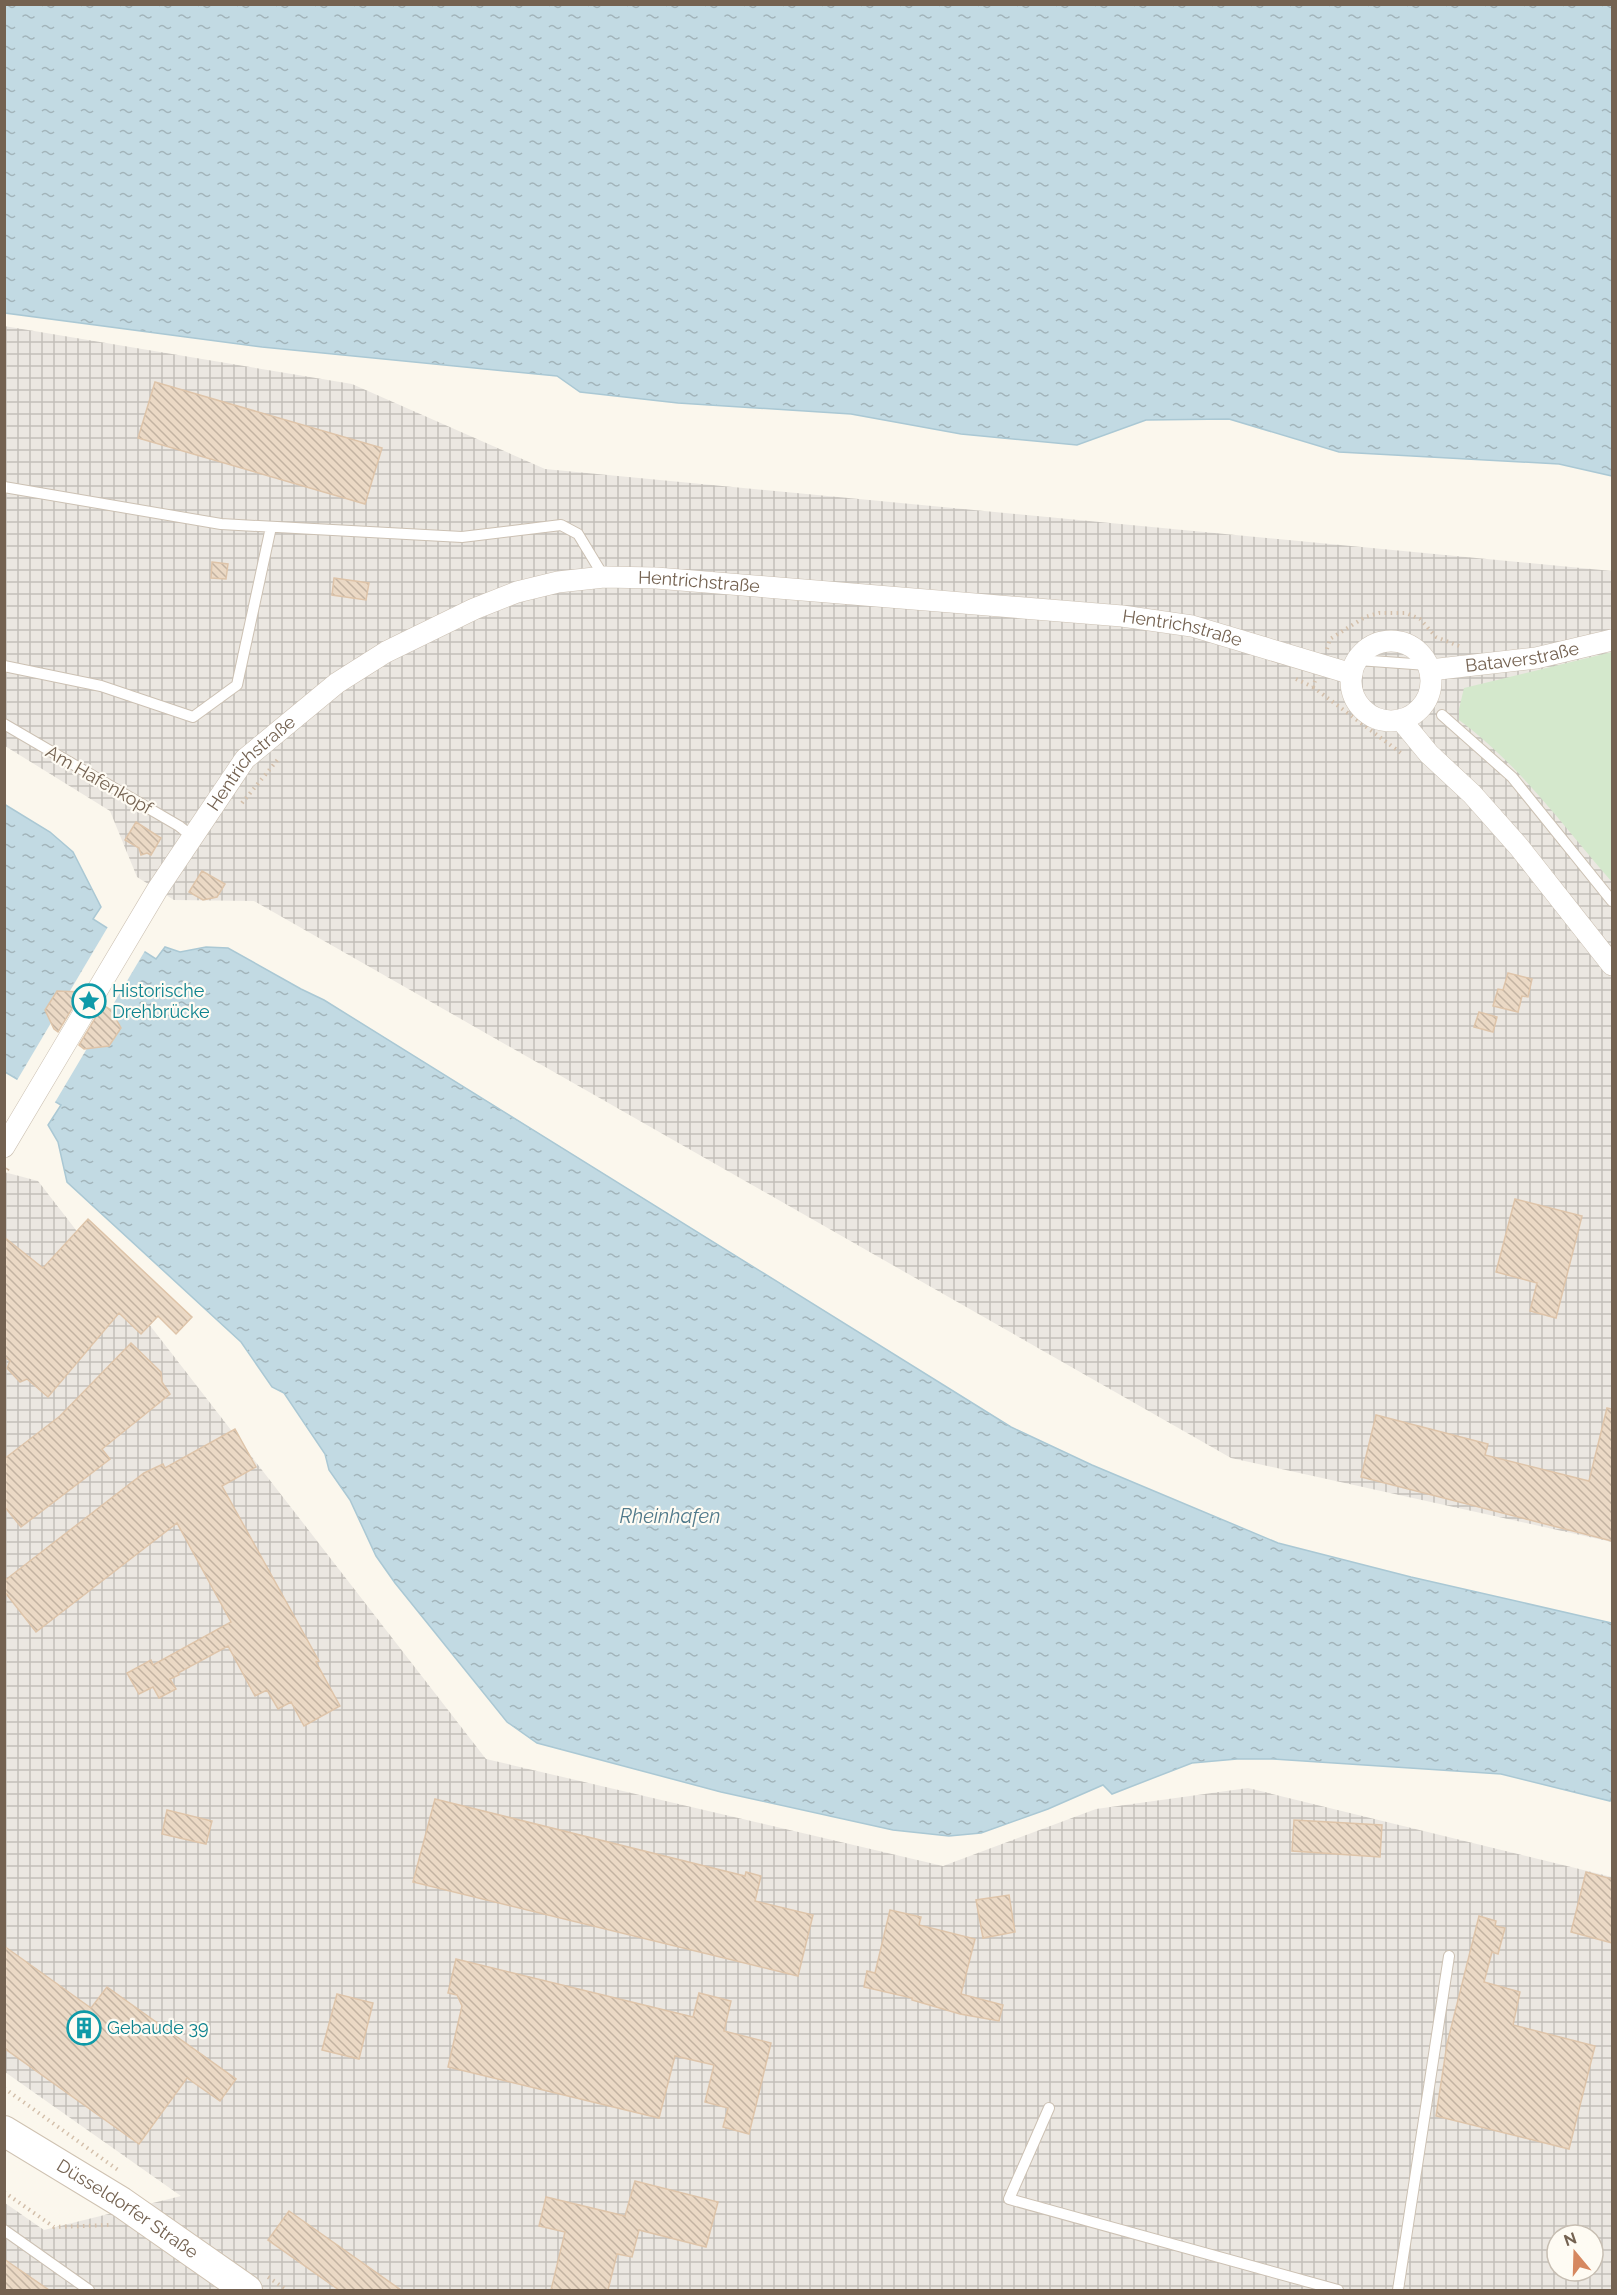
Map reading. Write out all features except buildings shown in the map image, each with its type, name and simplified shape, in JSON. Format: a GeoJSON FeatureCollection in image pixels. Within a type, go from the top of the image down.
{"type":"FeatureCollection","features":[{"type":"Feature","properties":{"kind":"main road","name":"Düsseldorfer Straße"},"geometry":{"type":"LineString","coordinates":[[4,2131],[121,2202],[247,2290]]}},
{"type":"Feature","properties":{"kind":"street","name":"Hentrichstraße"},"geometry":{"type":"LineString","coordinates":[[7,1142],[157,890],[245,759],[337,683],[386,652],[474,609],[517,592],[558,582],[604,577],[656,578],[1122,616],[1192,626],[1321,665],[1355,667]]}},
{"type":"Feature","properties":{"kind":"street","name":"Bataverstraße"},"geometry":{"type":"LineString","coordinates":[[1428,668],[1536,658],[1612,640]]}},
{"type":"Feature","properties":{"kind":"street"},"geometry":{"type":"LineString","coordinates":[[1392,641],[1404,644],[1416,650],[1428,668],[1430,690],[1424,704],[1414,714],[1401,720],[1381,720],[1365,712],[1351,688],[1355,667],[1362,653],[1373,645],[1392,641]]}},
{"type":"Feature","properties":{"kind":"street"},"geometry":{"type":"LineString","coordinates":[[1401,720],[1429,754],[1472,794],[1519,847],[1612,966]]}},
{"type":"Feature","properties":{"kind":"lane"},"geometry":{"type":"LineString","coordinates":[[4,487],[221,524],[462,537],[561,525],[578,534],[604,577]]}},
{"type":"Feature","properties":{"kind":"lane"},"geometry":{"type":"LineString","coordinates":[[4,666],[101,686],[194,717],[237,685],[271,527]]}},
{"type":"Feature","properties":{"kind":"lane"},"geometry":{"type":"LineString","coordinates":[[1442,715],[1512,777],[1612,901]]}},
{"type":"Feature","properties":{"kind":"lane","name":"Am Hafenkopf"},"geometry":{"type":"LineString","coordinates":[[4,724],[179,826],[193,837]]}},
{"type":"Feature","properties":{"kind":"lane"},"geometry":{"type":"LineString","coordinates":[[1398,2290],[1449,1956]]}},
{"type":"Feature","properties":{"kind":"lane"},"geometry":{"type":"LineString","coordinates":[[1049,2108],[1009,2199],[1338,2290]]}},
{"type":"Feature","properties":{"kind":"lane"},"geometry":{"type":"LineString","coordinates":[[4,2230],[89,2290]]}},
{"type":"Feature","properties":{"kind":"path"},"geometry":{"type":"LineString","coordinates":[[1293,678],[1313,687],[1330,639],[1365,617],[1379,613],[1406,613],[1420,619],[1436,637],[1466,649]]}},
{"type":"Feature","properties":{"kind":"path"},"geometry":{"type":"LineString","coordinates":[[238,807],[283,755]]}},
{"type":"Feature","properties":{"kind":"path"},"geometry":{"type":"LineString","coordinates":[[4,2192],[54,2227],[118,2224]]}},
{"type":"Feature","properties":{"kind":"shaded area"},"geometry":{"type":"Polygon","coordinates":[[[4,326],[352,384],[545,469],[1612,571],[1612,1542],[1231,1458],[254,901],[174,900],[137,877],[110,811],[5,746],[4,326]]]}},
{"type":"Feature","properties":{"kind":"shaded area"},"geometry":{"type":"Polygon","coordinates":[[[4,1172],[38,1181],[486,1759],[943,1866],[1096,1809],[1248,1788],[1612,1877],[1612,2290],[5,2290],[5,2203],[44,2230],[181,2196],[5,2072],[4,1172]]]}},
{"type":"Feature","properties":{"kind":"green space"},"geometry":{"type":"Polygon","coordinates":[[[1612,652],[1612,882],[1521,776],[1502,756],[1459,720],[1459,709],[1464,688],[1612,652]]]}},
{"type":"Feature","properties":{"kind":"water"},"geometry":{"type":"Polygon","coordinates":[[[4,5],[1612,5],[1612,476],[1559,464],[1339,452],[1229,419],[1146,420],[1077,445],[961,434],[851,414],[678,403],[580,392],[557,376],[262,347],[5,313],[4,5]]]}},
{"type":"Feature","properties":{"kind":"water","name":"Rheinhafen"},"geometry":{"type":"Polygon","coordinates":[[[4,804],[50,832],[73,852],[101,907],[93,919],[156,959],[165,947],[180,952],[206,947],[228,948],[324,1000],[1011,1427],[1092,1465],[1278,1543],[1411,1577],[1612,1623],[1612,1796],[1610,1801],[1501,1774],[1273,1759],[1237,1759],[1192,1763],[1112,1794],[1103,1785],[1048,1809],[981,1833],[949,1836],[893,1830],[721,1792],[537,1743],[507,1722],[395,1583],[376,1556],[350,1500],[329,1470],[325,1454],[284,1393],[272,1387],[241,1342],[67,1182],[58,1142],[48,1125],[61,1105],[5,1072],[4,804]]]}},
{"type":"Feature","properties":{"kind":"pier","name":"Historische Drehbrücke"},"geometry":{"type":"Polygon","coordinates":[[[109,925],[146,949],[54,1104],[16,1082],[109,925]]]}},
{"type":"Feature","properties":{"kind":"place","name":"Historische Drehbrücke"},"geometry":{"type":"Point","coordinates":[89,1001]}},
{"type":"Feature","properties":{"kind":"place","name":"Gebaude 39"},"geometry":{"type":"Point","coordinates":[84,2028]}}]}
